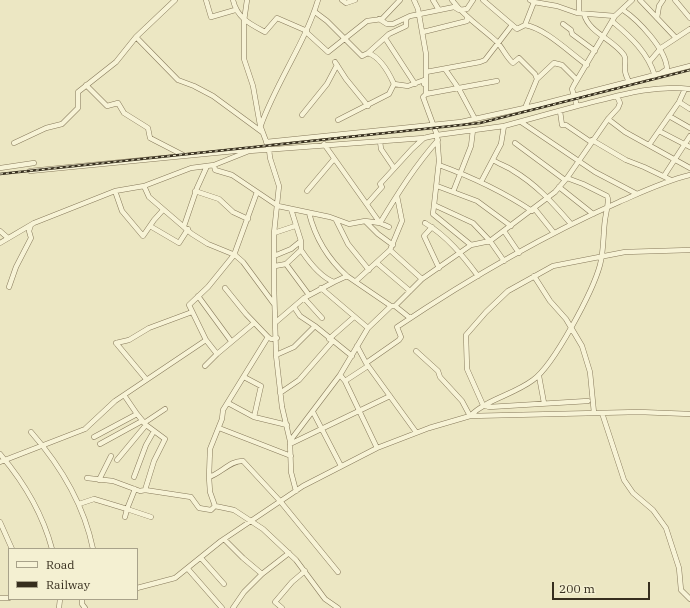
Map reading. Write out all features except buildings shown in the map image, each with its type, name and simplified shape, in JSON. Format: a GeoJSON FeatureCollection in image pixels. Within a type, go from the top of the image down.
{"type":"FeatureCollection","features":[{"type":"Feature","properties":{"kind":"street"},"geometry":{"type":"LineString","coordinates":[[14,143],[46,128],[62,124],[78,108],[78,92],[116,62],[136,37],[175,0]]}},
{"type":"Feature","properties":{"kind":"street"},"geometry":{"type":"LineString","coordinates":[[206,0],[211,17],[235,10]]}},
{"type":"Feature","properties":{"kind":"street"},"geometry":{"type":"LineString","coordinates":[[232,0],[235,10],[244,21],[265,32],[277,18],[306,31],[328,52],[367,21],[382,19],[400,0]]}},
{"type":"Feature","properties":{"kind":"street"},"geometry":{"type":"LineString","coordinates":[[247,0],[244,21],[244,59],[253,86],[260,125],[269,148],[272,168],[279,186],[274,233],[274,304],[277,338],[276,355],[280,393],[290,443],[292,477],[296,491]]}},
{"type":"Feature","properties":{"kind":"street"},"geometry":{"type":"LineString","coordinates":[[260,125],[315,12],[318,0]]}},
{"type":"Feature","properties":{"kind":"street"},"geometry":{"type":"LineString","coordinates":[[342,0],[346,3],[355,0]]}},
{"type":"Feature","properties":{"kind":"street"},"geometry":{"type":"LineString","coordinates":[[414,0],[423,32],[426,72],[425,96]]}},
{"type":"Feature","properties":{"kind":"street"},"geometry":{"type":"LineString","coordinates":[[433,0],[439,10]]}},
{"type":"Feature","properties":{"kind":"street"},"geometry":{"type":"LineString","coordinates":[[452,0],[459,10]]}},
{"type":"Feature","properties":{"kind":"street"},"geometry":{"type":"LineString","coordinates":[[459,10],[468,9],[473,0]]}},
{"type":"Feature","properties":{"kind":"street"},"geometry":{"type":"LineString","coordinates":[[483,0],[517,29],[525,25],[532,1],[557,6],[582,14],[615,16]]}},
{"type":"Feature","properties":{"kind":"street"},"geometry":{"type":"LineString","coordinates":[[579,0],[582,14],[595,30],[624,55],[626,59],[625,72],[629,82]]}},
{"type":"Feature","properties":{"kind":"street"},"geometry":{"type":"LineString","coordinates":[[578,106],[572,89],[613,22],[615,16],[632,0]]}},
{"type":"Feature","properties":{"kind":"street"},"geometry":{"type":"LineString","coordinates":[[640,0],[676,38]]}},
{"type":"Feature","properties":{"kind":"street"},"geometry":{"type":"LineString","coordinates":[[657,18],[658,6],[663,0]]}},
{"type":"Feature","properties":{"kind":"street"},"geometry":{"type":"LineString","coordinates":[[675,0],[690,18]]}},
{"type":"Feature","properties":{"kind":"street"},"geometry":{"type":"LineString","coordinates":[[379,20],[387,24],[393,24],[410,16],[454,7],[467,16],[497,42],[513,64],[519,58],[535,74],[536,79]]}},
{"type":"Feature","properties":{"kind":"street"},"geometry":{"type":"LineString","coordinates":[[623,10],[635,18],[654,40],[665,58],[668,69],[658,75]]}},
{"type":"Feature","properties":{"kind":"street"},"geometry":{"type":"LineString","coordinates":[[315,12],[362,56],[368,53],[389,34],[406,26],[406,19],[410,16]]}},
{"type":"Feature","properties":{"kind":"street"},"geometry":{"type":"LineString","coordinates":[[423,32],[467,20],[467,16]]}},
{"type":"Feature","properties":{"kind":"street"},"geometry":{"type":"LineString","coordinates":[[613,22],[628,34],[650,61],[658,75]]}},
{"type":"Feature","properties":{"kind":"street"},"geometry":{"type":"LineString","coordinates":[[563,24],[571,30],[572,34],[595,51]]}},
{"type":"Feature","properties":{"kind":"street"},"geometry":{"type":"LineString","coordinates":[[426,72],[480,62],[486,59],[497,42],[512,25]]}},
{"type":"Feature","properties":{"kind":"street"},"geometry":{"type":"LineString","coordinates":[[525,25],[549,36],[587,65]]}},
{"type":"Feature","properties":{"kind":"street"},"geometry":{"type":"LineString","coordinates":[[650,61],[660,50],[690,29]]}},
{"type":"Feature","properties":{"kind":"street"},"geometry":{"type":"LineString","coordinates":[[136,37],[178,80],[213,96],[262,132]]}},
{"type":"Feature","properties":{"kind":"street"},"geometry":{"type":"LineString","coordinates":[[385,38],[415,84]]}},
{"type":"Feature","properties":{"kind":"street"},"geometry":{"type":"LineString","coordinates":[[368,53],[381,63],[394,84]]}},
{"type":"Feature","properties":{"kind":"street"},"geometry":{"type":"LineString","coordinates":[[302,114],[327,84],[336,63],[346,80],[368,106]]}},
{"type":"Feature","properties":{"kind":"street"},"geometry":{"type":"LineString","coordinates":[[525,108],[536,79],[556,63],[562,65],[577,80]]}},
{"type":"Feature","properties":{"kind":"street"},"geometry":{"type":"LineString","coordinates":[[266,142],[475,119],[575,96],[690,66]]}},
{"type":"Feature","properties":{"kind":"street"},"geometry":{"type":"LineString","coordinates":[[445,69],[475,119]]}},
{"type":"Feature","properties":{"kind":"street"},"geometry":{"type":"LineString","coordinates":[[394,84],[408,86],[424,80],[425,96],[438,140],[439,165],[433,214],[471,244]]}},
{"type":"Feature","properties":{"kind":"street"},"geometry":{"type":"LineString","coordinates":[[425,96],[434,91],[458,89],[497,81]]}},
{"type":"Feature","properties":{"kind":"street"},"geometry":{"type":"LineString","coordinates":[[338,120],[389,94],[394,84]]}},
{"type":"Feature","properties":{"kind":"street"},"geometry":{"type":"LineString","coordinates":[[86,85],[107,106],[118,103],[124,113],[148,128],[150,138],[184,155]]}},
{"type":"Feature","properties":{"kind":"street"},"geometry":{"type":"LineString","coordinates":[[30,171],[184,155],[424,138],[504,126],[646,89],[688,89]]}},
{"type":"Feature","properties":{"kind":"street"},"geometry":{"type":"LineString","coordinates":[[649,145],[688,89]]}},
{"type":"Feature","properties":{"kind":"street"},"geometry":{"type":"LineString","coordinates":[[290,443],[340,374],[368,328],[422,279],[471,244],[490,241],[533,209],[559,187],[592,141],[620,106],[617,96]]}},
{"type":"Feature","properties":{"kind":"street"},"geometry":{"type":"LineString","coordinates":[[679,102],[690,109]]}},
{"type":"Feature","properties":{"kind":"street"},"geometry":{"type":"LineString","coordinates":[[560,112],[562,125],[566,124],[592,141],[626,160],[671,180]]}},
{"type":"Feature","properties":{"kind":"street"},"geometry":{"type":"LineString","coordinates":[[669,116],[690,128]]}},
{"type":"Feature","properties":{"kind":"street"},"geometry":{"type":"LineString","coordinates":[[608,120],[690,168]]}},
{"type":"Feature","properties":{"kind":"street"},"geometry":{"type":"LineString","coordinates":[[521,122],[578,161],[637,194]]}},
{"type":"Feature","properties":{"kind":"street"},"geometry":{"type":"LineString","coordinates":[[481,182],[501,144],[504,126]]}},
{"type":"Feature","properties":{"kind":"street"},"geometry":{"type":"LineString","coordinates":[[453,192],[462,173],[471,146],[473,130]]}},
{"type":"Feature","properties":{"kind":"street"},"geometry":{"type":"LineString","coordinates":[[659,130],[690,147]]}},
{"type":"Feature","properties":{"kind":"street"},"geometry":{"type":"LineString","coordinates":[[664,176],[674,158],[690,136]]}},
{"type":"Feature","properties":{"kind":"street"},"geometry":{"type":"LineString","coordinates":[[367,204],[382,187],[380,184],[424,138]]}},
{"type":"Feature","properties":{"kind":"street"},"geometry":{"type":"LineString","coordinates":[[380,223],[418,162],[438,140]]}},
{"type":"Feature","properties":{"kind":"street"},"geometry":{"type":"LineString","coordinates":[[380,141],[381,149],[394,168]]}},
{"type":"Feature","properties":{"kind":"street"},"geometry":{"type":"LineString","coordinates":[[470,416],[483,405],[515,390],[539,376],[571,327],[592,288],[600,267],[607,196],[583,184],[566,179],[514,143]]}},
{"type":"Feature","properties":{"kind":"street"},"geometry":{"type":"LineString","coordinates":[[324,144],[380,223]]}},
{"type":"Feature","properties":{"kind":"street"},"geometry":{"type":"LineString","coordinates":[[0,243],[31,225],[115,191],[144,186],[191,168],[214,165],[253,150]]}},
{"type":"Feature","properties":{"kind":"street"},"geometry":{"type":"LineString","coordinates":[[307,191],[334,159]]}},
{"type":"Feature","properties":{"kind":"street"},"geometry":{"type":"LineString","coordinates":[[493,160],[521,175],[548,197],[571,224]]}},
{"type":"Feature","properties":{"kind":"street"},"geometry":{"type":"LineString","coordinates":[[0,168],[34,163]]}},
{"type":"Feature","properties":{"kind":"street"},"geometry":{"type":"LineString","coordinates":[[214,165],[215,170],[232,175],[278,206],[349,224],[365,221],[380,223],[389,227]]}},
{"type":"Feature","properties":{"kind":"street"},"geometry":{"type":"LineString","coordinates":[[439,165],[462,173],[533,209],[554,233]]}},
{"type":"Feature","properties":{"kind":"street"},"geometry":{"type":"LineString","coordinates":[[150,226],[179,243],[186,227],[196,191],[207,166]]}},
{"type":"Feature","properties":{"kind":"street"},"geometry":{"type":"LineString","coordinates":[[345,381],[399,340],[401,337],[397,327],[478,276],[571,224],[671,180],[690,175]]}},
{"type":"Feature","properties":{"kind":"street"},"geometry":{"type":"LineString","coordinates":[[144,186],[149,197],[163,210],[208,244],[234,255],[243,262],[274,304]]}},
{"type":"Feature","properties":{"kind":"street"},"geometry":{"type":"LineString","coordinates":[[437,186],[476,201],[511,226]]}},
{"type":"Feature","properties":{"kind":"street"},"geometry":{"type":"LineString","coordinates":[[559,187],[593,214]]}},
{"type":"Feature","properties":{"kind":"street"},"geometry":{"type":"LineString","coordinates":[[115,191],[122,211],[143,236],[163,210]]}},
{"type":"Feature","properties":{"kind":"street"},"geometry":{"type":"LineString","coordinates":[[196,191],[219,199],[233,212],[248,219]]}},
{"type":"Feature","properties":{"kind":"street"},"geometry":{"type":"LineString","coordinates":[[217,354],[206,340],[189,305],[208,287],[234,255],[257,192]]}},
{"type":"Feature","properties":{"kind":"street"},"geometry":{"type":"LineString","coordinates":[[356,281],[377,263],[393,245],[402,221],[397,196]]}},
{"type":"Feature","properties":{"kind":"street"},"geometry":{"type":"LineString","coordinates":[[434,205],[473,223],[490,241],[504,262]]}},
{"type":"Feature","properties":{"kind":"street"},"geometry":{"type":"LineString","coordinates":[[291,209],[295,226],[301,241],[301,250],[327,279],[334,282]]}},
{"type":"Feature","properties":{"kind":"street"},"geometry":{"type":"LineString","coordinates":[[309,213],[318,240],[332,260],[347,276],[410,318]]}},
{"type":"Feature","properties":{"kind":"street"},"geometry":{"type":"LineString","coordinates":[[336,220],[348,244],[369,270]]}},
{"type":"Feature","properties":{"kind":"street"},"geometry":{"type":"LineString","coordinates":[[365,221],[378,234],[393,245]]}},
{"type":"Feature","properties":{"kind":"street"},"geometry":{"type":"LineString","coordinates":[[425,223],[432,227],[460,252],[478,276]]}},
{"type":"Feature","properties":{"kind":"street"},"geometry":{"type":"LineString","coordinates":[[10,287],[16,267],[31,238],[29,231],[31,225]]}},
{"type":"Feature","properties":{"kind":"street"},"geometry":{"type":"LineString","coordinates":[[274,233],[295,226]]}},
{"type":"Feature","properties":{"kind":"street"},"geometry":{"type":"LineString","coordinates":[[432,227],[424,236],[439,268]]}},
{"type":"Feature","properties":{"kind":"street"},"geometry":{"type":"LineString","coordinates":[[0,231],[8,238]]}},
{"type":"Feature","properties":{"kind":"street"},"geometry":{"type":"LineString","coordinates":[[504,231],[519,253]]}},
{"type":"Feature","properties":{"kind":"street"},"geometry":{"type":"LineString","coordinates":[[274,256],[291,249],[301,241]]}},
{"type":"Feature","properties":{"kind":"street"},"geometry":{"type":"LineString","coordinates":[[275,266],[286,264],[301,250]]}},
{"type":"Feature","properties":{"kind":"street"},"geometry":{"type":"LineString","coordinates":[[390,250],[422,279]]}},
{"type":"Feature","properties":{"kind":"street"},"geometry":{"type":"LineString","coordinates":[[588,401],[489,407],[483,405],[467,369],[466,335],[486,312],[508,291],[553,266],[573,264],[601,256],[625,252],[690,250]]}},
{"type":"Feature","properties":{"kind":"street"},"geometry":{"type":"LineString","coordinates":[[377,263],[410,291]]}},
{"type":"Feature","properties":{"kind":"street"},"geometry":{"type":"LineString","coordinates":[[286,264],[306,297],[322,318]]}},
{"type":"Feature","properties":{"kind":"street"},"geometry":{"type":"LineString","coordinates":[[276,322],[306,297],[347,276]]}},
{"type":"Feature","properties":{"kind":"street"},"geometry":{"type":"LineString","coordinates":[[534,276],[550,301],[578,338],[587,359],[590,372],[594,413]]}},
{"type":"Feature","properties":{"kind":"street"},"geometry":{"type":"LineString","coordinates":[[225,288],[254,323],[268,337],[271,339],[277,338]]}},
{"type":"Feature","properties":{"kind":"street"},"geometry":{"type":"LineString","coordinates":[[321,288],[368,328]]}},
{"type":"Feature","properties":{"kind":"street"},"geometry":{"type":"LineString","coordinates":[[198,296],[231,341]]}},
{"type":"Feature","properties":{"kind":"street"},"geometry":{"type":"LineString","coordinates":[[294,307],[300,316],[315,326],[352,356]]}},
{"type":"Feature","properties":{"kind":"street"},"geometry":{"type":"LineString","coordinates":[[146,380],[116,343],[129,340],[149,328],[192,312]]}},
{"type":"Feature","properties":{"kind":"street"},"geometry":{"type":"LineString","coordinates":[[280,393],[299,380],[331,340],[354,317]]}},
{"type":"Feature","properties":{"kind":"street"},"geometry":{"type":"LineString","coordinates":[[205,366],[231,341],[254,323]]}},
{"type":"Feature","properties":{"kind":"street"},"geometry":{"type":"LineString","coordinates":[[276,355],[294,347],[315,326]]}},
{"type":"Feature","properties":{"kind":"street"},"geometry":{"type":"LineString","coordinates":[[215,506],[210,492],[210,449],[219,428],[223,410],[268,337]]}},
{"type":"Feature","properties":{"kind":"street"},"geometry":{"type":"LineString","coordinates":[[0,462],[85,429],[124,395],[206,340]]}},
{"type":"Feature","properties":{"kind":"street"},"geometry":{"type":"LineString","coordinates":[[357,346],[367,364],[416,432]]}},
{"type":"Feature","properties":{"kind":"street"},"geometry":{"type":"LineString","coordinates":[[416,351],[438,371],[440,377],[462,401],[470,416]]}},
{"type":"Feature","properties":{"kind":"street"},"geometry":{"type":"LineString","coordinates":[[340,374],[345,381],[377,448]]}},
{"type":"Feature","properties":{"kind":"street"},"geometry":{"type":"LineString","coordinates":[[539,376],[544,403]]}},
{"type":"Feature","properties":{"kind":"street"},"geometry":{"type":"LineString","coordinates":[[244,377],[261,386],[254,417]]}},
{"type":"Feature","properties":{"kind":"street"},"geometry":{"type":"LineString","coordinates":[[124,395],[144,423],[165,438],[154,461],[146,490]]}},
{"type":"Feature","properties":{"kind":"street"},"geometry":{"type":"LineString","coordinates":[[290,443],[322,430],[390,396]]}},
{"type":"Feature","properties":{"kind":"street"},"geometry":{"type":"LineString","coordinates":[[228,403],[254,417],[287,424]]}},
{"type":"Feature","properties":{"kind":"street"},"geometry":{"type":"LineString","coordinates":[[100,444],[144,423],[166,409]]}},
{"type":"Feature","properties":{"kind":"street"},"geometry":{"type":"LineString","coordinates":[[313,412],[341,466]]}},
{"type":"Feature","properties":{"kind":"street"},"geometry":{"type":"LineString","coordinates":[[138,588],[170,580],[188,569],[224,539],[296,491],[377,448],[416,432],[470,416],[639,412],[690,414]]}},
{"type":"Feature","properties":{"kind":"street"},"geometry":{"type":"LineString","coordinates":[[602,413],[624,480],[633,493],[653,510],[666,528],[678,568],[681,590],[690,599]]}},
{"type":"Feature","properties":{"kind":"street"},"geometry":{"type":"LineString","coordinates":[[94,437],[137,414]]}},
{"type":"Feature","properties":{"kind":"street"},"geometry":{"type":"LineString","coordinates":[[117,460],[144,423]]}},
{"type":"Feature","properties":{"kind":"street"},"geometry":{"type":"LineString","coordinates":[[219,428],[291,456]]}},
{"type":"Feature","properties":{"kind":"street"},"geometry":{"type":"LineString","coordinates":[[134,477],[146,444],[154,431]]}},
{"type":"Feature","properties":{"kind":"street"},"geometry":{"type":"LineString","coordinates":[[31,432],[43,446],[79,504],[90,535],[93,548]]}},
{"type":"Feature","properties":{"kind":"street"},"geometry":{"type":"LineString","coordinates":[[0,454],[20,480],[38,512],[52,548]]}},
{"type":"Feature","properties":{"kind":"street"},"geometry":{"type":"LineString","coordinates":[[99,480],[111,456]]}},
{"type":"Feature","properties":{"kind":"street"},"geometry":{"type":"LineString","coordinates":[[209,477],[220,473],[225,468],[241,460],[243,461],[280,501],[338,572]]}},
{"type":"Feature","properties":{"kind":"street"},"geometry":{"type":"LineString","coordinates":[[88,478],[113,481],[135,489],[191,497],[199,508],[211,510],[215,506]]}},
{"type":"Feature","properties":{"kind":"street"},"geometry":{"type":"LineString","coordinates":[[125,517],[135,489]]}},
{"type":"Feature","properties":{"kind":"street"},"geometry":{"type":"LineString","coordinates":[[79,504],[94,499],[151,517]]}},
{"type":"Feature","properties":{"kind":"street"},"geometry":{"type":"LineString","coordinates":[[215,506],[234,510],[263,529],[289,553],[305,571],[325,599],[335,607]]}},
{"type":"Feature","properties":{"kind":"street"},"geometry":{"type":"LineString","coordinates":[[0,522],[12,548]]}},
{"type":"Feature","properties":{"kind":"street"},"geometry":{"type":"LineString","coordinates":[[224,539],[262,574]]}},
{"type":"Feature","properties":{"kind":"street"},"geometry":{"type":"LineString","coordinates":[[233,608],[244,592],[262,574],[289,553]]}},
{"type":"Feature","properties":{"kind":"street"},"geometry":{"type":"LineString","coordinates":[[201,558],[224,584]]}},
{"type":"Feature","properties":{"kind":"street"},"geometry":{"type":"LineString","coordinates":[[188,569],[222,608]]}},
{"type":"Feature","properties":{"kind":"street"},"geometry":{"type":"LineString","coordinates":[[282,608],[275,602],[292,582],[305,571]]}},
{"type":"Feature","properties":{"kind":"railway"},"geometry":{"type":"LineString","coordinates":[[0,174],[480,123],[690,70]]}}]}
